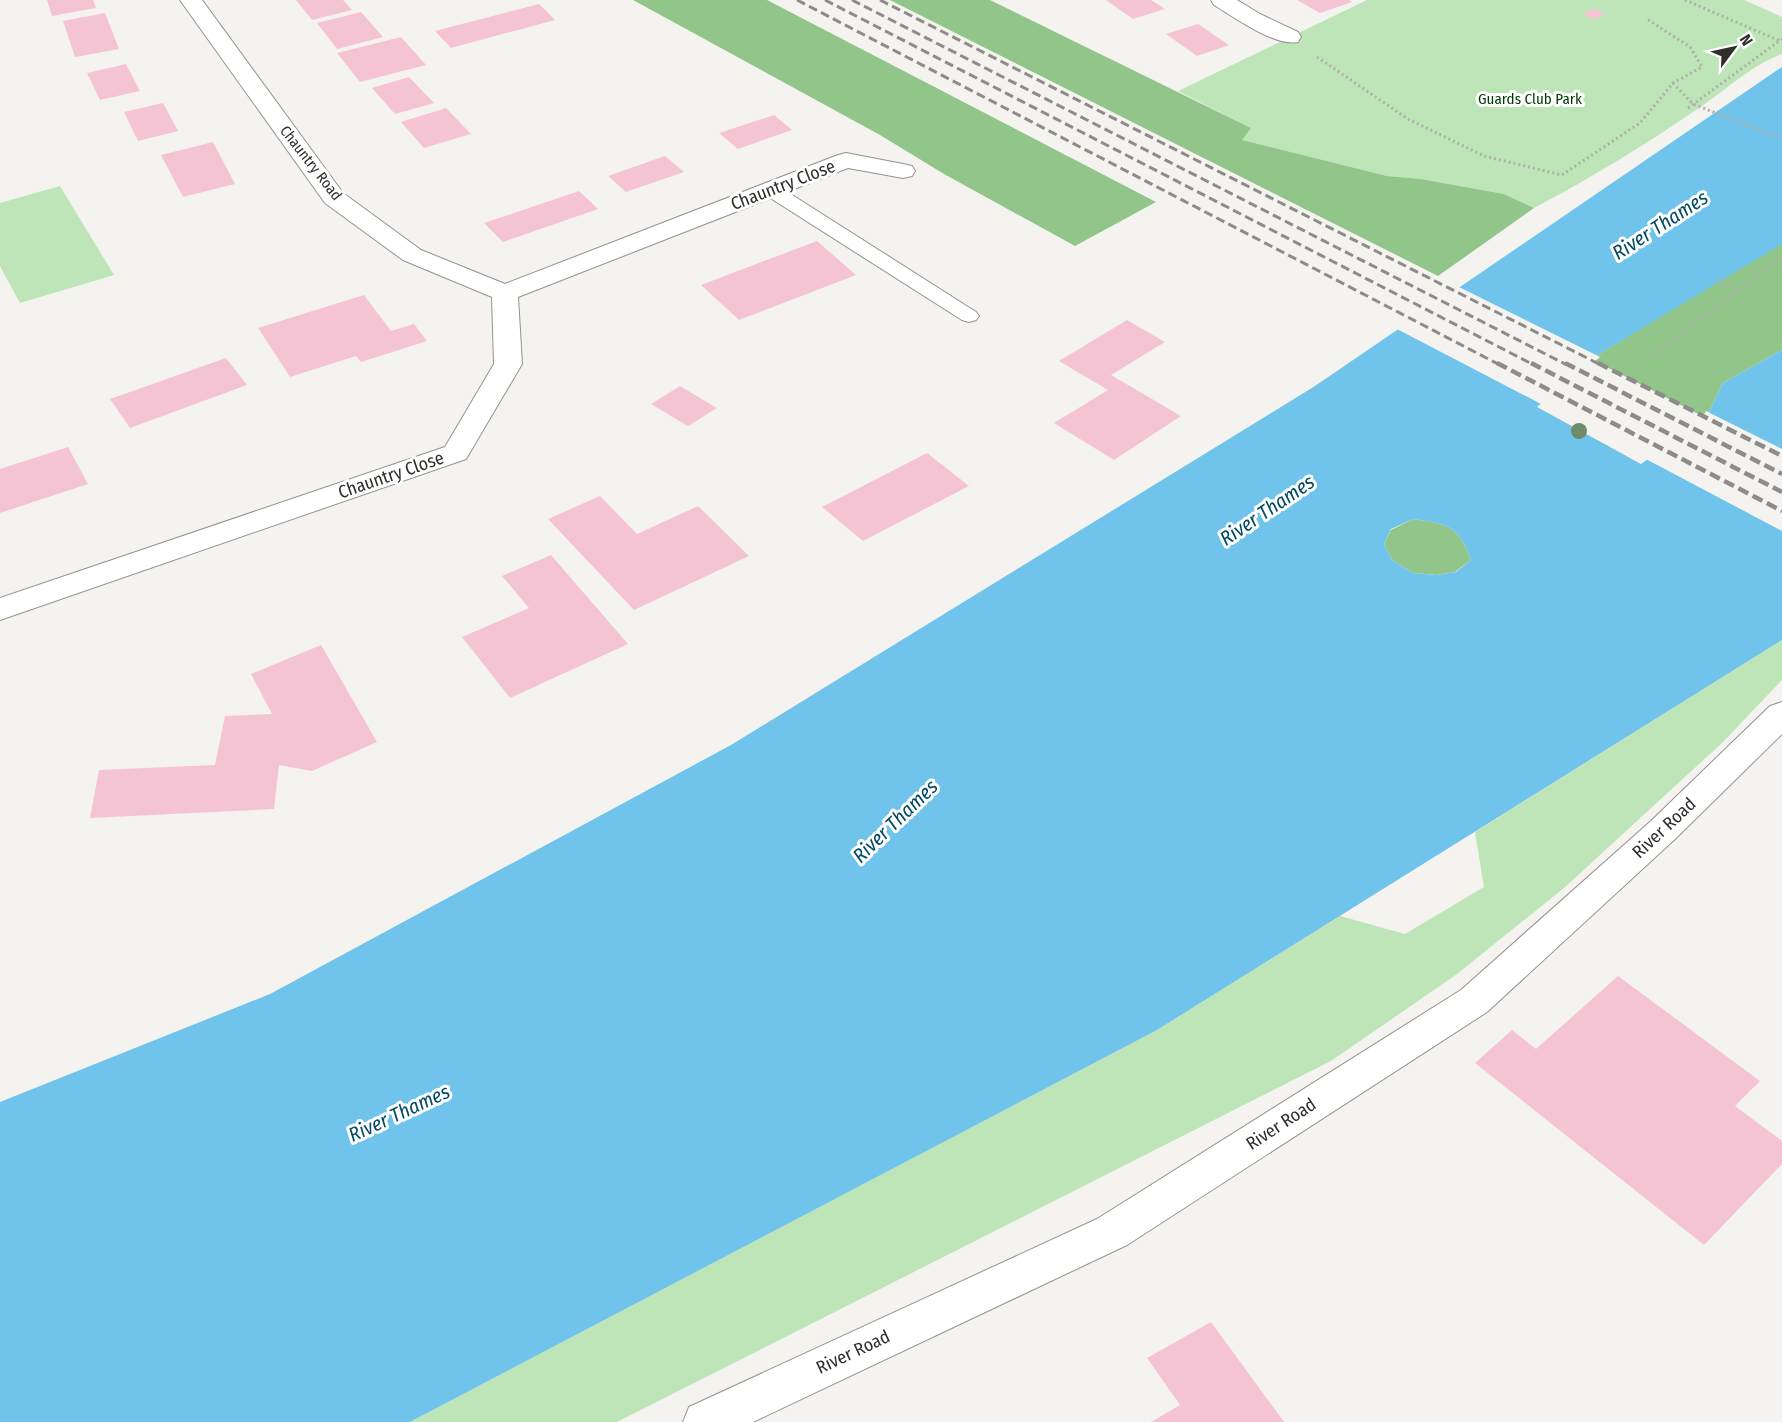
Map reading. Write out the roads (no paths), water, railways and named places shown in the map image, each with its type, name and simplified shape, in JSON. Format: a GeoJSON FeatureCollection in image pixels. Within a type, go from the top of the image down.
{"type":"FeatureCollection","features":[{"type":"Feature","properties":{"kind":"street","name":"Chauntry Road"},"geometry":{"type":"LineString","coordinates":[[191,0],[334,198],[412,255],[505,293]]}},
{"type":"Feature","properties":{"kind":"street"},"geometry":{"type":"LineString","coordinates":[[1222,0],[1252,19],[1290,37]]}},
{"type":"Feature","properties":{"kind":"street","name":"Chauntry Close"},"geometry":{"type":"LineString","coordinates":[[0,609],[456,453],[507,364],[505,293],[846,160],[903,171]]}},
{"type":"Feature","properties":{"kind":"street","name":"River Road"},"geometry":{"type":"LineString","coordinates":[[705,1422],[756,1411],[1112,1232],[1474,1001],[1663,830],[1782,714]]}},
{"type":"Feature","properties":{"kind":"lane"},"geometry":{"type":"LineString","coordinates":[[771,190],[969,316]]}},
{"type":"Feature","properties":{"kind":"water","name":"River Thames"},"geometry":{"type":"Polygon","coordinates":[[[1782,67],[1782,244],[1591,359],[1537,407],[1641,464],[1706,418],[1723,383],[1782,350],[1782,640],[1157,1030],[410,1422],[0,1422],[0,1102],[270,994],[731,745],[1315,386],[1782,67]],[[1413,519],[1391,529],[1384,544],[1392,560],[1413,573],[1436,575],[1456,572],[1471,560],[1462,540],[1456,533],[1443,525],[1413,519]]]}},
{"type":"Feature","properties":{"kind":"railway"},"geometry":{"type":"LineString","coordinates":[[797,0],[1500,365]]}},
{"type":"Feature","properties":{"kind":"railway"},"geometry":{"type":"LineString","coordinates":[[825,0],[1534,365]]}},
{"type":"Feature","properties":{"kind":"railway"},"geometry":{"type":"LineString","coordinates":[[852,0],[1567,365]]}},
{"type":"Feature","properties":{"kind":"railway"},"geometry":{"type":"LineString","coordinates":[[880,0],[1601,365]]}},
{"type":"Feature","properties":{"kind":"railway"},"geometry":{"type":"LineString","coordinates":[[1497,363],[1782,511]]}},
{"type":"Feature","properties":{"kind":"railway"},"geometry":{"type":"LineString","coordinates":[[1531,363],[1782,492]]}},
{"type":"Feature","properties":{"kind":"railway"},"geometry":{"type":"LineString","coordinates":[[1565,363],[1782,474]]}},
{"type":"Feature","properties":{"kind":"railway"},"geometry":{"type":"LineString","coordinates":[[1598,363],[1782,456]]}},
{"type":"Feature","properties":{"kind":"park label","name":"Guards Club Park"},"geometry":{"type":"Point","coordinates":[1530,99]}}]}
